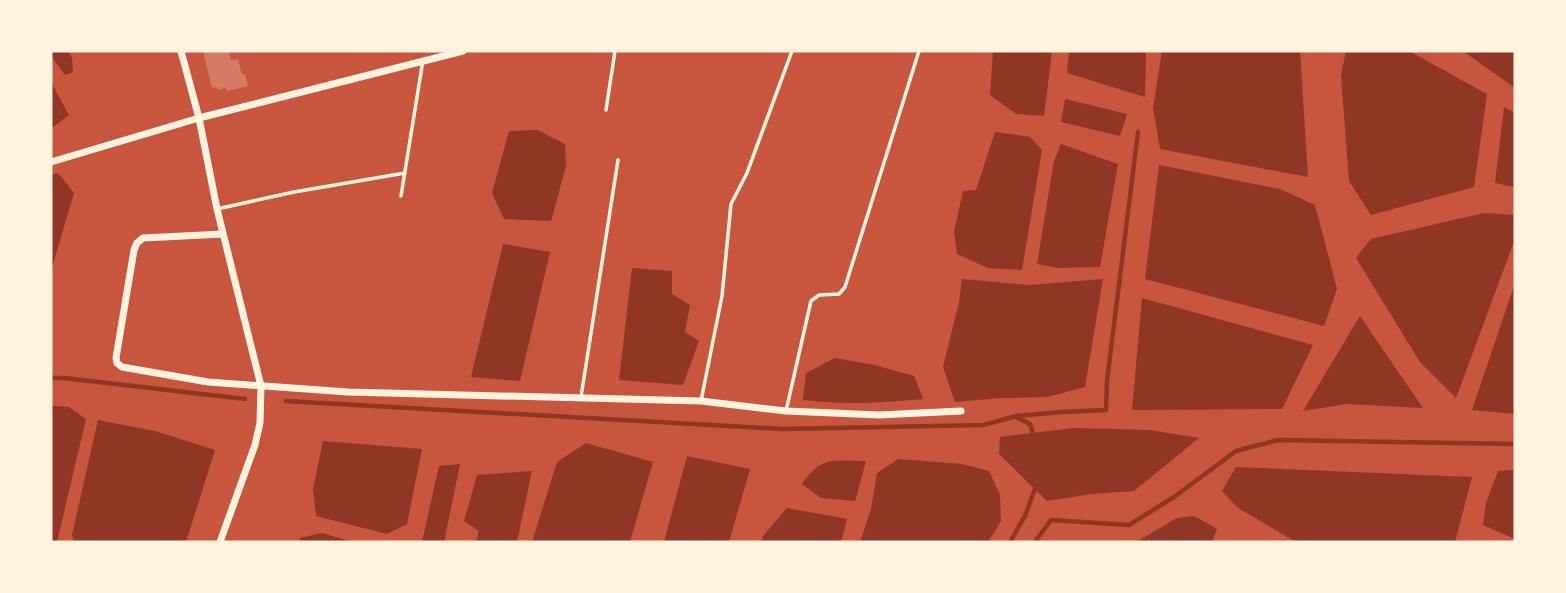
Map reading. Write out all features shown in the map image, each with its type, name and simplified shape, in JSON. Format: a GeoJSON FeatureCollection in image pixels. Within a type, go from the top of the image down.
{"type":"FeatureCollection","features":[{"type":"Feature","properties":{"kind":"street"},"geometry":{"type":"LineString","coordinates":[[181,51],[261,386],[256,445],[220,542]]}},
{"type":"Feature","properties":{"kind":"street"},"geometry":{"type":"LineString","coordinates":[[51,162],[199,118],[463,51]]}},
{"type":"Feature","properties":{"kind":"street"},"geometry":{"type":"LineString","coordinates":[[223,234],[143,238],[137,243],[116,358],[122,368],[208,382],[348,393],[701,401],[786,411],[879,415],[961,411]]}},
{"type":"Feature","properties":{"kind":"lane"},"geometry":{"type":"LineString","coordinates":[[606,110],[615,51]]}},
{"type":"Feature","properties":{"kind":"lane"},"geometry":{"type":"LineString","coordinates":[[701,401],[722,296],[731,204],[747,173],[793,51]]}},
{"type":"Feature","properties":{"kind":"lane"},"geometry":{"type":"LineString","coordinates":[[786,411],[811,301],[819,295],[839,294],[845,287],[919,51]]}},
{"type":"Feature","properties":{"kind":"lane"},"geometry":{"type":"LineString","coordinates":[[401,197],[423,60]]}},
{"type":"Feature","properties":{"kind":"lane"},"geometry":{"type":"LineString","coordinates":[[581,399],[618,160]]}},
{"type":"Feature","properties":{"kind":"lane"},"geometry":{"type":"LineString","coordinates":[[217,209],[294,192],[405,173]]}},
{"type":"Feature","properties":{"kind":"shaded area"},"geometry":{"type":"Polygon","coordinates":[[[51,51],[68,51],[72,58],[73,72],[65,75],[51,56],[51,51]]]}},
{"type":"Feature","properties":{"kind":"shaded area"},"geometry":{"type":"Polygon","coordinates":[[[993,51],[1052,51],[1044,116],[1016,114],[990,95],[993,51]]]}},
{"type":"Feature","properties":{"kind":"shaded area"},"geometry":{"type":"Polygon","coordinates":[[[1069,51],[1146,51],[1145,97],[1067,73],[1069,51]]]}},
{"type":"Feature","properties":{"kind":"shaded area"},"geometry":{"type":"Polygon","coordinates":[[[1162,51],[1300,51],[1308,177],[1160,149],[1153,108],[1162,51]]]}},
{"type":"Feature","properties":{"kind":"shaded area"},"geometry":{"type":"Polygon","coordinates":[[[1346,51],[1409,51],[1487,94],[1474,187],[1371,215],[1349,181],[1341,76],[1346,51]]]}},
{"type":"Feature","properties":{"kind":"shaded area"},"geometry":{"type":"Polygon","coordinates":[[[1463,51],[1515,51],[1515,88],[1463,51]]]}},
{"type":"Feature","properties":{"kind":"shaded area"},"geometry":{"type":"Polygon","coordinates":[[[51,82],[69,115],[52,128],[51,133],[51,82]]]}},
{"type":"Feature","properties":{"kind":"shaded area"},"geometry":{"type":"Polygon","coordinates":[[[1065,99],[1127,114],[1120,136],[1061,122],[1065,99]]]}},
{"type":"Feature","properties":{"kind":"shaded area"},"geometry":{"type":"Polygon","coordinates":[[[1504,107],[1515,113],[1515,187],[1495,183],[1504,107]]]}},
{"type":"Feature","properties":{"kind":"shaded area"},"geometry":{"type":"Polygon","coordinates":[[[538,130],[565,144],[566,166],[551,221],[504,219],[492,193],[509,131],[538,130]]]}},
{"type":"Feature","properties":{"kind":"shaded area"},"geometry":{"type":"Polygon","coordinates":[[[995,132],[1030,137],[1042,150],[1022,270],[988,268],[957,254],[954,232],[963,191],[976,190],[995,132]]]}},
{"type":"Feature","properties":{"kind":"shaded area"},"geometry":{"type":"Polygon","coordinates":[[[1061,144],[1118,164],[1100,267],[1058,268],[1037,264],[1054,161],[1061,144]]]}},
{"type":"Feature","properties":{"kind":"shaded area"},"geometry":{"type":"Polygon","coordinates":[[[1159,165],[1280,189],[1315,205],[1337,289],[1324,326],[1145,279],[1159,165]]]}},
{"type":"Feature","properties":{"kind":"shaded area"},"geometry":{"type":"Polygon","coordinates":[[[58,173],[74,193],[51,271],[51,175],[58,173]]]}},
{"type":"Feature","properties":{"kind":"shaded area"},"geometry":{"type":"Polygon","coordinates":[[[1484,213],[1515,215],[1515,239],[1456,398],[1420,362],[1356,258],[1371,239],[1484,213]]]}},
{"type":"Feature","properties":{"kind":"shaded area"},"geometry":{"type":"Polygon","coordinates":[[[503,244],[550,252],[520,381],[471,377],[503,244]]]}},
{"type":"Feature","properties":{"kind":"shaded area"},"geometry":{"type":"Polygon","coordinates":[[[632,268],[672,271],[672,294],[690,305],[685,332],[699,341],[683,385],[619,380],[632,268]]]}},
{"type":"Feature","properties":{"kind":"shaded area"},"geometry":{"type":"Polygon","coordinates":[[[962,279],[1029,285],[1103,279],[1085,387],[1047,397],[955,402],[943,367],[962,279]]]}},
{"type":"Feature","properties":{"kind":"shaded area"},"geometry":{"type":"Polygon","coordinates":[[[1515,283],[1515,414],[1472,410],[1515,283]]]}},
{"type":"Feature","properties":{"kind":"shaded area"},"geometry":{"type":"Polygon","coordinates":[[[1142,298],[1313,345],[1282,409],[1132,410],[1142,298]]]}},
{"type":"Feature","properties":{"kind":"shaded area"},"geometry":{"type":"Polygon","coordinates":[[[1360,316],[1423,408],[1347,404],[1303,411],[1360,316]]]}},
{"type":"Feature","properties":{"kind":"shaded area"},"geometry":{"type":"Polygon","coordinates":[[[835,358],[914,376],[923,399],[863,403],[803,400],[806,373],[835,358]]]}},
{"type":"Feature","properties":{"kind":"shaded area"},"geometry":{"type":"Polygon","coordinates":[[[51,406],[69,407],[86,419],[57,542],[51,542],[51,406]]]}},
{"type":"Feature","properties":{"kind":"shaded area"},"geometry":{"type":"Polygon","coordinates":[[[98,420],[155,431],[215,450],[186,542],[74,542],[72,535],[98,420]]]}},
{"type":"Feature","properties":{"kind":"shaded area"},"geometry":{"type":"Polygon","coordinates":[[[1074,428],[1150,430],[1199,438],[1134,491],[1047,501],[999,454],[1000,437],[1074,428]]]}},
{"type":"Feature","properties":{"kind":"shaded area"},"geometry":{"type":"Polygon","coordinates":[[[323,441],[422,449],[407,524],[387,534],[316,516],[313,489],[323,441]]]}},
{"type":"Feature","properties":{"kind":"shaded area"},"geometry":{"type":"Polygon","coordinates":[[[586,443],[653,462],[630,542],[532,542],[557,462],[586,443]]]}},
{"type":"Feature","properties":{"kind":"shaded area"},"geometry":{"type":"Polygon","coordinates":[[[687,456],[750,469],[729,542],[664,542],[687,456]]]}},
{"type":"Feature","properties":{"kind":"shaded area"},"geometry":{"type":"Polygon","coordinates":[[[898,459],[962,464],[989,471],[1000,495],[1001,521],[988,542],[860,542],[871,509],[877,473],[898,459]]]}},
{"type":"Feature","properties":{"kind":"shaded area"},"geometry":{"type":"Polygon","coordinates":[[[866,461],[855,501],[821,498],[802,484],[822,464],[866,461]]]}},
{"type":"Feature","properties":{"kind":"shaded area"},"geometry":{"type":"Polygon","coordinates":[[[460,464],[444,542],[422,542],[439,466],[460,464]]]}},
{"type":"Feature","properties":{"kind":"shaded area"},"geometry":{"type":"Polygon","coordinates":[[[1236,467],[1472,477],[1455,542],[1296,542],[1238,508],[1222,491],[1236,467]]]}},
{"type":"Feature","properties":{"kind":"shaded area"},"geometry":{"type":"Polygon","coordinates":[[[1515,470],[1515,539],[1483,525],[1486,503],[1498,471],[1515,470]]]}},
{"type":"Feature","properties":{"kind":"shaded area"},"geometry":{"type":"Polygon","coordinates":[[[532,471],[517,542],[476,542],[479,531],[464,521],[477,475],[532,471]]]}},
{"type":"Feature","properties":{"kind":"shaded area"},"geometry":{"type":"Polygon","coordinates":[[[787,508],[847,519],[841,542],[761,542],[787,508]]]}},
{"type":"Feature","properties":{"kind":"shaded area"},"geometry":{"type":"Polygon","coordinates":[[[1194,516],[1217,529],[1212,542],[1136,542],[1177,518],[1194,516]]]}},
{"type":"Feature","properties":{"kind":"shaded area"},"geometry":{"type":"Polygon","coordinates":[[[322,533],[354,542],[300,542],[300,538],[322,533]]]}},
{"type":"Feature","properties":{"kind":"building"},"geometry":{"type":"Polygon","coordinates":[[[203,51],[229,51],[231,60],[238,59],[248,86],[227,91],[226,88],[212,88],[203,51]]]}},
{"type":"Feature","properties":{"kind":"waterway"},"geometry":{"type":"LineString","coordinates":[[286,401],[782,429],[984,425],[1016,416],[1106,410],[1107,381],[1138,132]]}},
{"type":"Feature","properties":{"kind":"waterway"},"geometry":{"type":"LineString","coordinates":[[51,378],[245,399]]}},
{"type":"Feature","properties":{"kind":"waterway"},"geometry":{"type":"LineString","coordinates":[[1016,417],[1030,424],[1034,438]]}},
{"type":"Feature","properties":{"kind":"waterway"},"geometry":{"type":"LineString","coordinates":[[1035,542],[1051,520],[1129,525],[1174,497],[1236,451],[1278,440],[1515,444]]}},
{"type":"Feature","properties":{"kind":"waterway"},"geometry":{"type":"LineString","coordinates":[[1010,542],[1025,516],[1036,486]]}}]}
